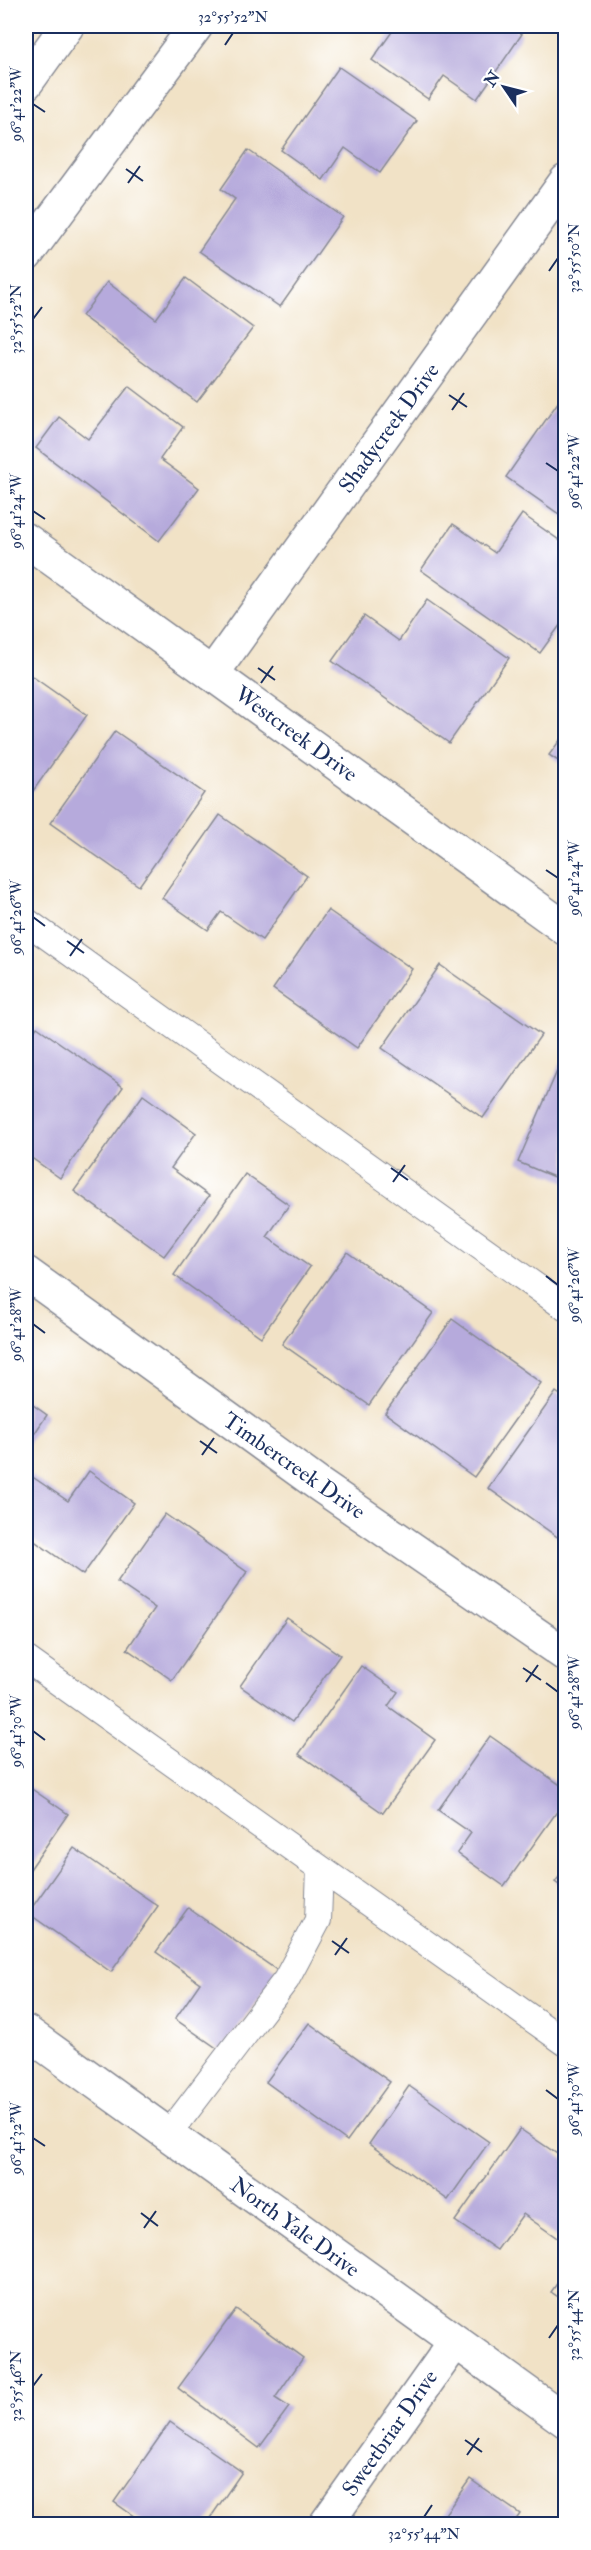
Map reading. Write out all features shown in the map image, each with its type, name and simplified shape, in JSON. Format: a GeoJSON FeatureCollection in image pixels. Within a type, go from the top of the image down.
{"type":"FeatureCollection","features":[{"type":"Feature","properties":{"kind":"street"},"geometry":{"type":"LineString","coordinates":[[26,83],[67,26]]}},
{"type":"Feature","properties":{"kind":"street"},"geometry":{"type":"LineString","coordinates":[[26,255],[196,26]]}},
{"type":"Feature","properties":{"kind":"street","name":"Shadycreek Drive"},"geometry":{"type":"LineString","coordinates":[[212,674],[566,181]]}},
{"type":"Feature","properties":{"kind":"street","name":"Westcreek Drive"},"geometry":{"type":"LineString","coordinates":[[26,540],[566,929]]}},
{"type":"Feature","properties":{"kind":"street","name":"Timbercreek Drive"},"geometry":{"type":"LineString","coordinates":[[26,1273],[318,1484],[566,1655]]}},
{"type":"Feature","properties":{"kind":"street","name":"North Yale Drive"},"geometry":{"type":"LineString","coordinates":[[26,2032],[566,2421]]}},
{"type":"Feature","properties":{"kind":"street","name":"Sweetbriar Drive"},"geometry":{"type":"LineString","coordinates":[[326,2524],[455,2342]]}},
{"type":"Feature","properties":{"kind":"lane"},"geometry":{"type":"LineString","coordinates":[[26,921],[566,1308]]}},
{"type":"Feature","properties":{"kind":"lane"},"geometry":{"type":"LineString","coordinates":[[26,1659],[566,2043]]}},
{"type":"Feature","properties":{"kind":"lane"},"geometry":{"type":"LineString","coordinates":[[168,2135],[286,1980],[318,1920],[320,1869]]}},
{"type":"Feature","properties":{"kind":"building"},"geometry":{"type":"Polygon","coordinates":[[[396,26],[509,26],[522,34],[477,99],[444,76],[428,99],[372,60],[396,26]]]}},
{"type":"Feature","properties":{"kind":"building"},"geometry":{"type":"Polygon","coordinates":[[[339,67],[417,121],[380,173],[345,148],[323,180],[281,150],[339,67]]]}},
{"type":"Feature","properties":{"kind":"building"},"geometry":{"type":"Polygon","coordinates":[[[248,150],[343,217],[280,307],[199,251],[235,199],[221,189],[248,150]]]}},
{"type":"Feature","properties":{"kind":"building"},"geometry":{"type":"Polygon","coordinates":[[[186,278],[253,328],[197,402],[82,316],[107,282],[156,319],[186,278]]]}},
{"type":"Feature","properties":{"kind":"building"},"geometry":{"type":"Polygon","coordinates":[[[129,386],[183,427],[160,459],[199,488],[159,541],[36,448],[59,417],[88,439],[129,386]]]}},
{"type":"Feature","properties":{"kind":"building"},"geometry":{"type":"Polygon","coordinates":[[[561,398],[566,401],[566,519],[506,477],[561,398]]]}},
{"type":"Feature","properties":{"kind":"building"},"geometry":{"type":"Polygon","coordinates":[[[522,514],[566,545],[566,617],[540,653],[421,570],[453,524],[495,553],[522,514]]]}},
{"type":"Feature","properties":{"kind":"building"},"geometry":{"type":"Polygon","coordinates":[[[427,600],[509,658],[449,743],[332,661],[364,616],[399,641],[427,600]]]}},
{"type":"Feature","properties":{"kind":"building"},"geometry":{"type":"Polygon","coordinates":[[[26,672],[87,715],[33,791],[26,786],[26,672]]]}},
{"type":"Feature","properties":{"kind":"building"},"geometry":{"type":"Polygon","coordinates":[[[115,731],[204,793],[139,886],[50,823],[115,731]]]}},
{"type":"Feature","properties":{"kind":"building"},"geometry":{"type":"Polygon","coordinates":[[[566,732],[566,766],[549,755],[566,732]]]}},
{"type":"Feature","properties":{"kind":"building"},"geometry":{"type":"Polygon","coordinates":[[[220,815],[307,876],[262,940],[221,912],[208,930],[162,898],[220,815]]]}},
{"type":"Feature","properties":{"kind":"building"},"geometry":{"type":"Polygon","coordinates":[[[328,910],[412,969],[357,1048],[273,989],[328,910]]]}},
{"type":"Feature","properties":{"kind":"building"},"geometry":{"type":"Polygon","coordinates":[[[440,965],[541,1035],[483,1118],[382,1048],[440,965]]]}},
{"type":"Feature","properties":{"kind":"building"},"geometry":{"type":"Polygon","coordinates":[[[37,1027],[123,1087],[60,1178],[26,1154],[26,1043],[37,1027]]]}},
{"type":"Feature","properties":{"kind":"building"},"geometry":{"type":"Polygon","coordinates":[[[561,1062],[566,1064],[566,1182],[518,1162],[561,1062]]]}},
{"type":"Feature","properties":{"kind":"building"},"geometry":{"type":"Polygon","coordinates":[[[143,1095],[196,1133],[171,1168],[209,1196],[164,1256],[74,1191],[143,1095]]]}},
{"type":"Feature","properties":{"kind":"building"},"geometry":{"type":"Polygon","coordinates":[[[245,1174],[289,1205],[267,1237],[310,1267],[261,1337],[174,1275],[245,1174]]]}},
{"type":"Feature","properties":{"kind":"building"},"geometry":{"type":"Polygon","coordinates":[[[347,1252],[433,1313],[369,1405],[282,1344],[347,1252]]]}},
{"type":"Feature","properties":{"kind":"building"},"geometry":{"type":"Polygon","coordinates":[[[452,1319],[541,1383],[474,1477],[385,1413],[452,1319]]]}},
{"type":"Feature","properties":{"kind":"building"},"geometry":{"type":"Polygon","coordinates":[[[556,1392],[566,1399],[566,1543],[488,1488],[556,1392]]]}},
{"type":"Feature","properties":{"kind":"building"},"geometry":{"type":"Polygon","coordinates":[[[26,1400],[47,1415],[26,1446],[26,1400]]]}},
{"type":"Feature","properties":{"kind":"building"},"geometry":{"type":"Polygon","coordinates":[[[89,1471],[134,1503],[83,1575],[26,1535],[26,1483],[31,1476],[68,1501],[89,1471]]]}},
{"type":"Feature","properties":{"kind":"building"},"geometry":{"type":"Polygon","coordinates":[[[165,1514],[247,1572],[172,1680],[127,1649],[155,1608],[117,1582],[165,1514]]]}},
{"type":"Feature","properties":{"kind":"building"},"geometry":{"type":"Polygon","coordinates":[[[287,1618],[340,1655],[292,1722],[240,1686],[287,1618]]]}},
{"type":"Feature","properties":{"kind":"building"},"geometry":{"type":"Polygon","coordinates":[[[361,1666],[398,1692],[388,1706],[435,1740],[383,1813],[299,1754],[361,1666]]]}},
{"type":"Feature","properties":{"kind":"building"},"geometry":{"type":"Polygon","coordinates":[[[490,1736],[566,1789],[566,1799],[504,1886],[457,1853],[471,1833],[438,1810],[490,1736]]]}},
{"type":"Feature","properties":{"kind":"building"},"geometry":{"type":"Polygon","coordinates":[[[26,1785],[68,1814],[26,1875],[26,1785]]]}},
{"type":"Feature","properties":{"kind":"building"},"geometry":{"type":"Polygon","coordinates":[[[74,1848],[158,1906],[111,1972],[28,1913],[74,1848]]]}},
{"type":"Feature","properties":{"kind":"building"},"geometry":{"type":"Polygon","coordinates":[[[566,1868],[566,1890],[555,1882],[566,1868]]]}},
{"type":"Feature","properties":{"kind":"building"},"geometry":{"type":"Polygon","coordinates":[[[188,1908],[278,1971],[221,2051],[175,2019],[200,1983],[156,1952],[188,1908]]]}},
{"type":"Feature","properties":{"kind":"building"},"geometry":{"type":"Polygon","coordinates":[[[309,2023],[390,2082],[347,2141],[266,2082],[309,2023]]]}},
{"type":"Feature","properties":{"kind":"building"},"geometry":{"type":"Polygon","coordinates":[[[409,2086],[489,2142],[448,2200],[369,2144],[409,2086]]]}},
{"type":"Feature","properties":{"kind":"building"},"geometry":{"type":"Polygon","coordinates":[[[520,2129],[566,2160],[566,2239],[563,2242],[523,2214],[497,2250],[455,2221],[520,2129]]]}},
{"type":"Feature","properties":{"kind":"building"},"geometry":{"type":"Polygon","coordinates":[[[566,2271],[566,2302],[551,2292],[566,2271]]]}},
{"type":"Feature","properties":{"kind":"building"},"geometry":{"type":"Polygon","coordinates":[[[236,2309],[303,2358],[275,2398],[289,2407],[259,2448],[178,2388],[236,2309]]]}},
{"type":"Feature","properties":{"kind":"building"},"geometry":{"type":"Polygon","coordinates":[[[170,2422],[242,2472],[206,2524],[145,2524],[114,2502],[170,2422]]]}},
{"type":"Feature","properties":{"kind":"building"},"geometry":{"type":"Polygon","coordinates":[[[470,2479],[520,2514],[513,2524],[438,2524],[470,2479]]]}}]}
